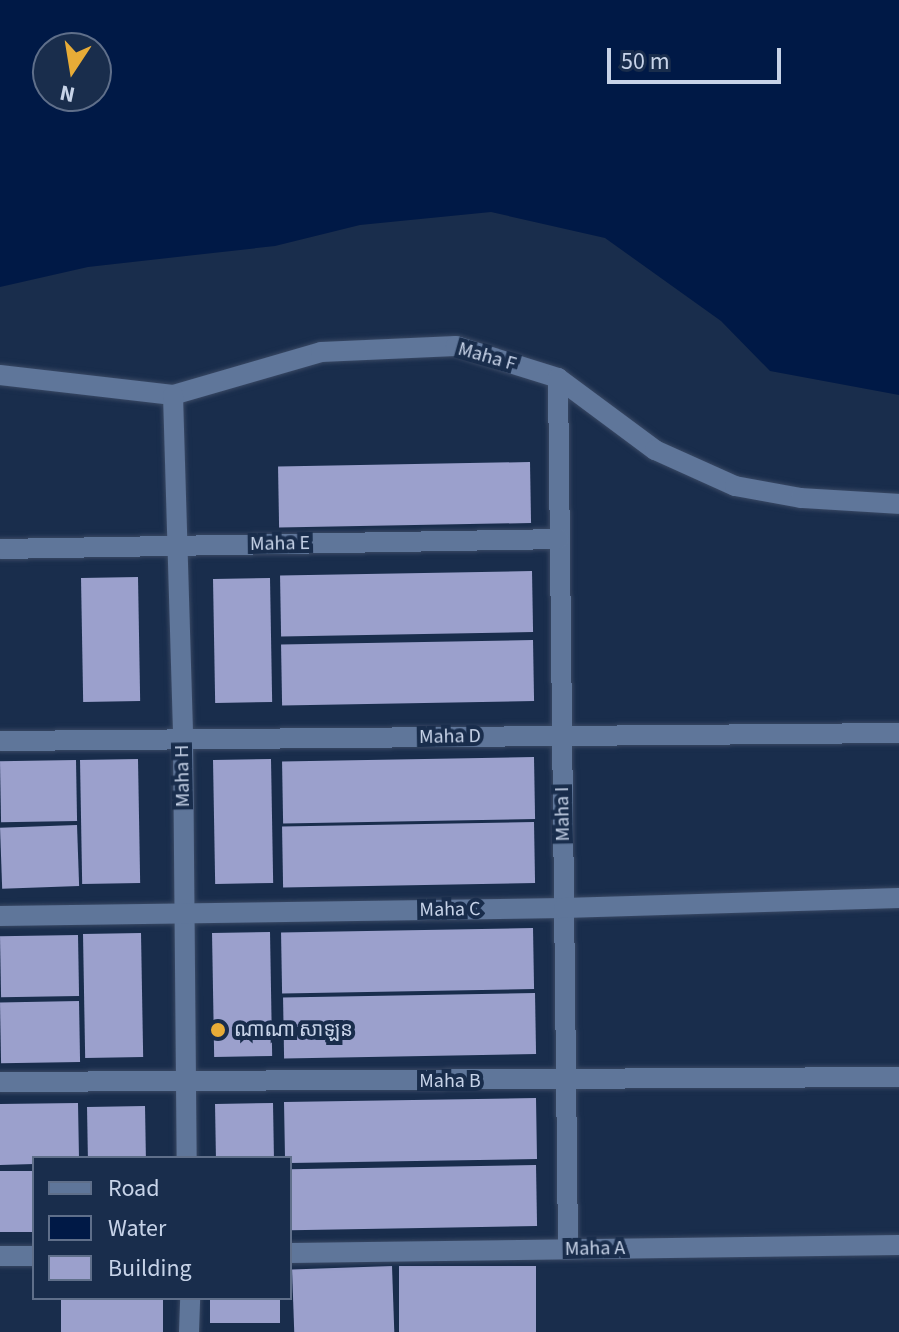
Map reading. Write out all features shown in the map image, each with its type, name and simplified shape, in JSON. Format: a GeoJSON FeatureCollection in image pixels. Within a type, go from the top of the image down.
{"type":"FeatureCollection","features":[{"type":"Feature","properties":{"kind":"street","name":"Maha F"},"geometry":{"type":"LineString","coordinates":[[0,375],[173,395],[321,352],[456,346],[558,378],[655,450],[735,486],[801,498],[899,504]]}},
{"type":"Feature","properties":{"kind":"street","name":"Maha I"},"geometry":{"type":"LineString","coordinates":[[558,378],[568,1249]]}},
{"type":"Feature","properties":{"kind":"street","name":"Maha H"},"geometry":{"type":"LineString","coordinates":[[173,395],[183,739],[187,1156]]}},
{"type":"Feature","properties":{"kind":"street","name":"Maha E"},"geometry":{"type":"LineString","coordinates":[[0,549],[559,539]]}},
{"type":"Feature","properties":{"kind":"street","name":"Maha D"},"geometry":{"type":"LineString","coordinates":[[0,741],[899,733]]}},
{"type":"Feature","properties":{"kind":"street","name":"Maha C"},"geometry":{"type":"LineString","coordinates":[[0,916],[564,908],[899,898]]}},
{"type":"Feature","properties":{"kind":"street","name":"Maha B"},"geometry":{"type":"LineString","coordinates":[[0,1082],[899,1077]]}},
{"type":"Feature","properties":{"kind":"street","name":"Maha A"},"geometry":{"type":"LineString","coordinates":[[292,1253],[899,1245]]}},
{"type":"Feature","properties":{"kind":"street"},"geometry":{"type":"LineString","coordinates":[[0,1256],[32,1256]]}},
{"type":"Feature","properties":{"kind":"street"},"geometry":{"type":"LineString","coordinates":[[189,1332],[190,1300]]}},
{"type":"Feature","properties":{"kind":"water"},"geometry":{"type":"Polygon","coordinates":[[[0,0],[899,0],[899,395],[770,371],[721,321],[605,238],[491,212],[360,225],[275,246],[88,267],[0,287],[0,0]]]}},
{"type":"Feature","properties":{"kind":"building"},"geometry":{"type":"Polygon","coordinates":[[[530,462],[531,523],[279,527],[278,466],[530,462]]]}},
{"type":"Feature","properties":{"kind":"building"},"geometry":{"type":"Polygon","coordinates":[[[532,571],[533,632],[281,636],[280,575],[532,571]]]}},
{"type":"Feature","properties":{"kind":"building"},"geometry":{"type":"Polygon","coordinates":[[[138,577],[140,701],[83,702],[81,578],[138,577]]]}},
{"type":"Feature","properties":{"kind":"building"},"geometry":{"type":"Polygon","coordinates":[[[270,578],[272,702],[215,703],[213,579],[270,578]]]}},
{"type":"Feature","properties":{"kind":"building"},"geometry":{"type":"Polygon","coordinates":[[[533,640],[534,701],[282,705],[281,644],[533,640]]]}},
{"type":"Feature","properties":{"kind":"building"},"geometry":{"type":"Polygon","coordinates":[[[534,757],[535,819],[283,823],[282,761],[534,757]]]}},
{"type":"Feature","properties":{"kind":"building"},"geometry":{"type":"Polygon","coordinates":[[[138,759],[140,883],[82,884],[80,760],[138,759]]]}},
{"type":"Feature","properties":{"kind":"building"},"geometry":{"type":"Polygon","coordinates":[[[271,759],[273,883],[215,884],[213,760],[271,759]]]}},
{"type":"Feature","properties":{"kind":"building"},"geometry":{"type":"Polygon","coordinates":[[[76,760],[77,821],[1,822],[0,761],[76,760]]]}},
{"type":"Feature","properties":{"kind":"building"},"geometry":{"type":"Polygon","coordinates":[[[534,822],[535,883],[283,887],[282,826],[534,822]]]}},
{"type":"Feature","properties":{"kind":"building"},"geometry":{"type":"Polygon","coordinates":[[[77,825],[79,886],[2,889],[0,828],[77,825]]]}},
{"type":"Feature","properties":{"kind":"building"},"geometry":{"type":"Polygon","coordinates":[[[533,928],[534,989],[282,993],[281,932],[533,928]]]}},
{"type":"Feature","properties":{"kind":"building"},"geometry":{"type":"Polygon","coordinates":[[[270,932],[272,1056],[214,1057],[212,933],[270,932]]]}},
{"type":"Feature","properties":{"kind":"building"},"geometry":{"type":"Polygon","coordinates":[[[141,933],[143,1057],[85,1058],[83,934],[141,933]]]}},
{"type":"Feature","properties":{"kind":"building"},"geometry":{"type":"Polygon","coordinates":[[[78,935],[79,996],[1,997],[0,936],[78,935]]]}},
{"type":"Feature","properties":{"kind":"building"},"geometry":{"type":"Polygon","coordinates":[[[535,993],[536,1054],[284,1058],[283,997],[535,993]]]}},
{"type":"Feature","properties":{"kind":"building"},"geometry":{"type":"Polygon","coordinates":[[[79,1001],[80,1062],[1,1063],[0,1002],[79,1001]]]}},
{"type":"Feature","properties":{"kind":"building"},"geometry":{"type":"Polygon","coordinates":[[[536,1098],[537,1159],[292,1163],[292,1156],[285,1156],[284,1102],[536,1098]]]}},
{"type":"Feature","properties":{"kind":"building"},"geometry":{"type":"Polygon","coordinates":[[[78,1103],[79,1156],[32,1156],[32,1164],[0,1165],[0,1104],[78,1103]]]}},
{"type":"Feature","properties":{"kind":"building"},"geometry":{"type":"Polygon","coordinates":[[[273,1103],[274,1156],[216,1156],[215,1104],[273,1103]]]}},
{"type":"Feature","properties":{"kind":"building"},"geometry":{"type":"Polygon","coordinates":[[[145,1106],[146,1156],[88,1156],[87,1107],[145,1106]]]}},
{"type":"Feature","properties":{"kind":"building"},"geometry":{"type":"Polygon","coordinates":[[[536,1165],[537,1226],[292,1230],[292,1169],[536,1165]]]}},
{"type":"Feature","properties":{"kind":"building"},"geometry":{"type":"Polygon","coordinates":[[[0,1171],[32,1171],[32,1232],[0,1232],[0,1171]]]}},
{"type":"Feature","properties":{"kind":"building"},"geometry":{"type":"Polygon","coordinates":[[[392,1266],[394,1332],[294,1332],[292,1269],[392,1266]]]}},
{"type":"Feature","properties":{"kind":"building"},"geometry":{"type":"Polygon","coordinates":[[[399,1266],[536,1266],[536,1332],[399,1332],[399,1266]]]}},
{"type":"Feature","properties":{"kind":"building"},"geometry":{"type":"Polygon","coordinates":[[[61,1300],[163,1300],[163,1332],[61,1332],[61,1300]]]}},
{"type":"Feature","properties":{"kind":"building"},"geometry":{"type":"Polygon","coordinates":[[[210,1300],[280,1300],[280,1323],[210,1323],[210,1300]]]}},
{"type":"Feature","properties":{"kind":"place","name":"ណាណា សាឡន"},"geometry":{"type":"Point","coordinates":[218,1030]}}]}
